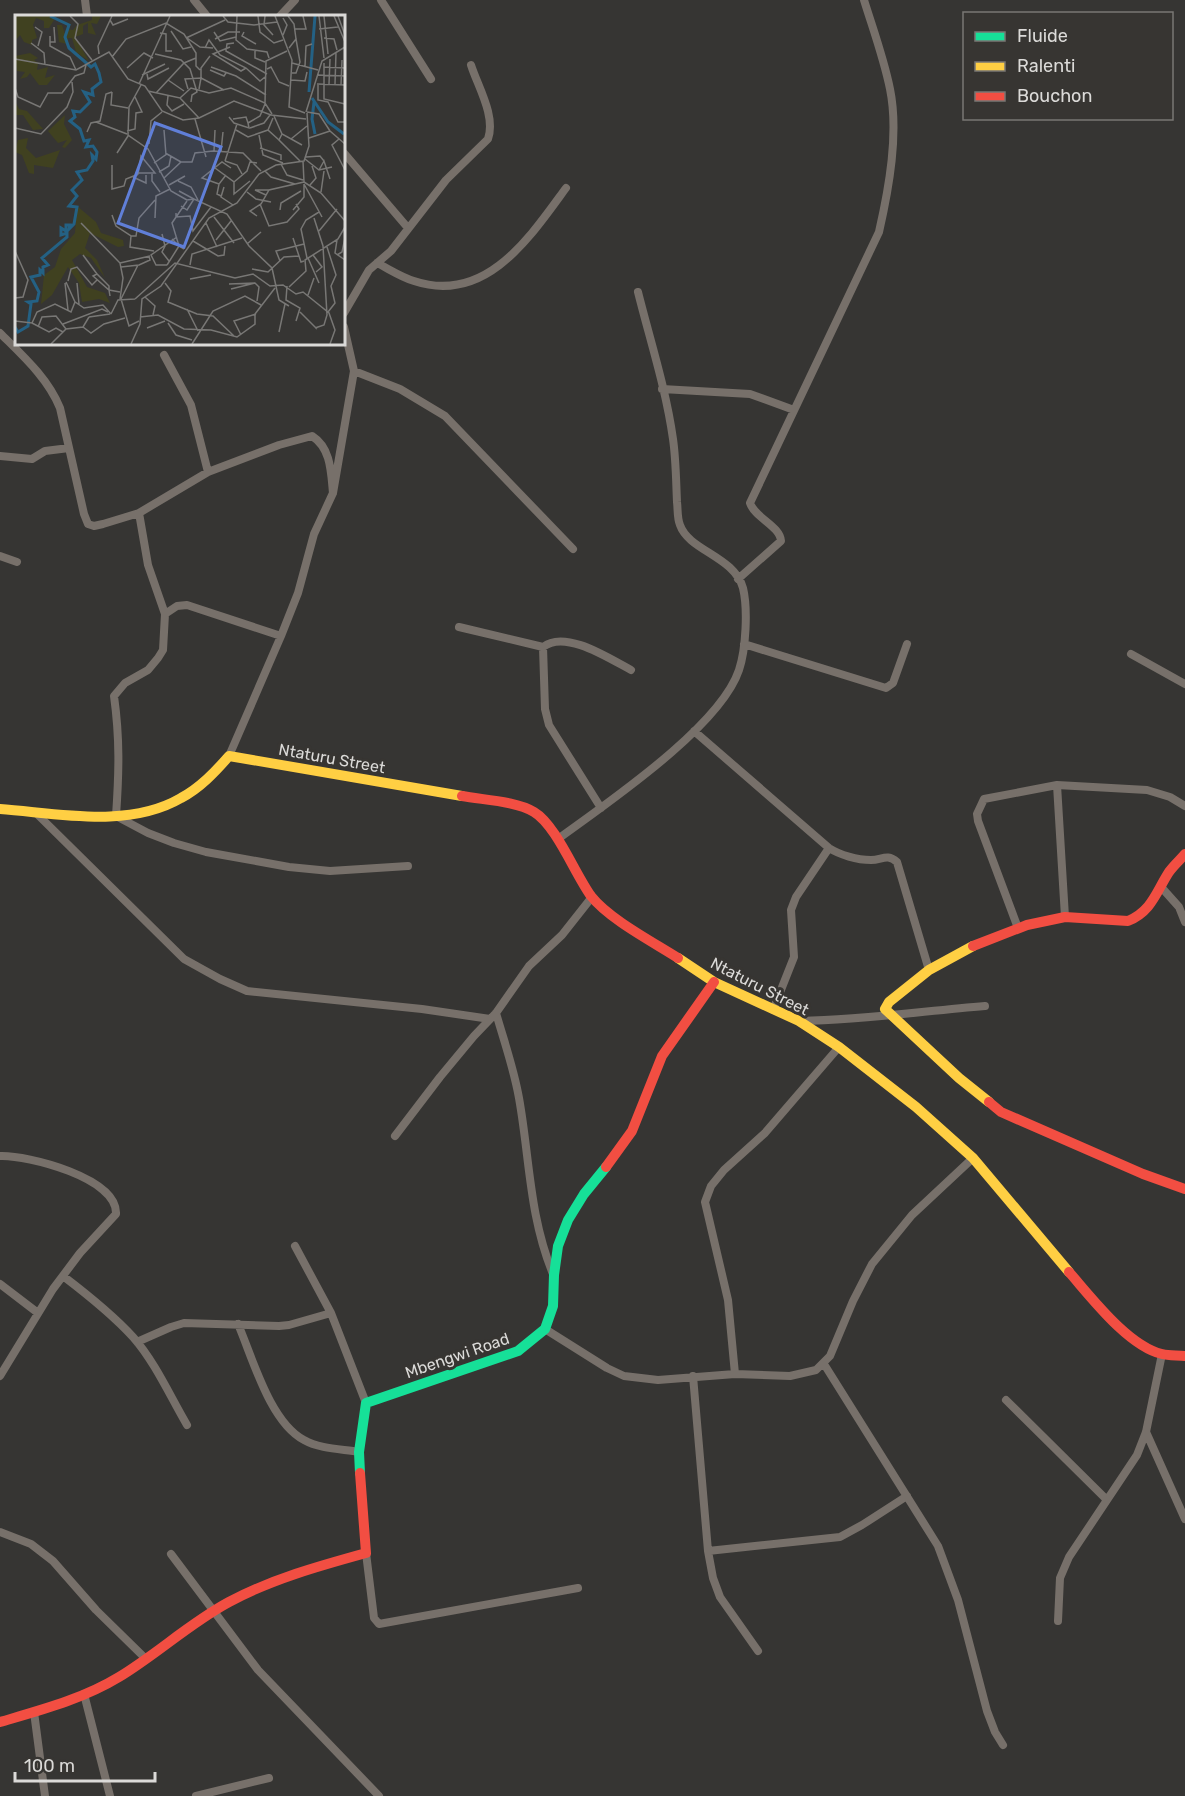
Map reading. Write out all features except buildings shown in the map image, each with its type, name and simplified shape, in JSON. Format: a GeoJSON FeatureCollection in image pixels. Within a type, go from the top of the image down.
{"type":"FeatureCollection","features":[{"type":"Feature","properties":{"kind":"street"},"geometry":{"type":"LineString","coordinates":[[85,0],[87,15]]}},
{"type":"Feature","properties":{"kind":"street"},"geometry":{"type":"LineString","coordinates":[[194,0],[206,15]]}},
{"type":"Feature","properties":{"kind":"street"},"geometry":{"type":"LineString","coordinates":[[281,15],[295,0]]}},
{"type":"Feature","properties":{"kind":"street"},"geometry":{"type":"LineString","coordinates":[[381,0],[417,53],[431,79]]}},
{"type":"Feature","properties":{"kind":"street"},"geometry":{"type":"LineString","coordinates":[[738,579],[781,541],[780,535],[753,509],[750,503],[879,232],[885,205],[894,145],[891,90],[864,0]]}},
{"type":"Feature","properties":{"kind":"street"},"geometry":{"type":"LineString","coordinates":[[345,311],[363,280],[377,263],[391,251],[446,180],[488,139],[491,130],[489,115],[471,65]]}},
{"type":"Feature","properties":{"kind":"street"},"geometry":{"type":"LineString","coordinates":[[345,154],[408,228]]}},
{"type":"Feature","properties":{"kind":"street"},"geometry":{"type":"LineString","coordinates":[[377,263],[414,281],[431,285],[454,285],[484,276],[498,268],[514,252],[539,225],[567,188]]}},
{"type":"Feature","properties":{"kind":"street"},"geometry":{"type":"LineString","coordinates":[[558,840],[652,768],[711,714],[733,682],[739,669],[744,644],[745,607],[738,579],[720,560],[686,537],[679,523],[673,439],[638,292]]}},
{"type":"Feature","properties":{"kind":"street"},"geometry":{"type":"LineString","coordinates":[[0,809],[116,816],[159,808],[176,801],[211,777],[229,756],[281,636],[298,592],[314,534],[333,493],[354,371],[345,331]]}},
{"type":"Feature","properties":{"kind":"street"},"geometry":{"type":"LineString","coordinates":[[0,333],[25,358],[56,397],[88,524],[94,526],[139,513],[208,472],[279,445],[312,436],[319,440],[325,450],[333,493]]}},
{"type":"Feature","properties":{"kind":"street"},"geometry":{"type":"LineString","coordinates":[[164,355],[191,405],[208,472]]}},
{"type":"Feature","properties":{"kind":"street"},"geometry":{"type":"LineString","coordinates":[[354,371],[400,389],[445,416],[573,549]]}},
{"type":"Feature","properties":{"kind":"street"},"geometry":{"type":"LineString","coordinates":[[662,389],[750,394],[794,410]]}},
{"type":"Feature","properties":{"kind":"street"},"geometry":{"type":"LineString","coordinates":[[0,456],[32,459],[45,451],[69,448]]}},
{"type":"Feature","properties":{"kind":"street"},"geometry":{"type":"LineString","coordinates":[[116,816],[120,764],[119,732],[114,696],[125,683],[148,670],[163,650],[165,614],[148,565],[139,513]]}},
{"type":"Feature","properties":{"kind":"street"},"geometry":{"type":"LineString","coordinates":[[0,556],[17,562]]}},
{"type":"Feature","properties":{"kind":"street"},"geometry":{"type":"LineString","coordinates":[[165,614],[177,606],[187,604],[281,636]]}},
{"type":"Feature","properties":{"kind":"street"},"geometry":{"type":"LineString","coordinates":[[459,627],[543,647]]}},
{"type":"Feature","properties":{"kind":"street"},"geometry":{"type":"LineString","coordinates":[[543,647],[549,642],[558,641],[579,645],[631,670]]}},
{"type":"Feature","properties":{"kind":"street"},"geometry":{"type":"LineString","coordinates":[[744,644],[886,688],[893,683],[907,644]]}},
{"type":"Feature","properties":{"kind":"street"},"geometry":{"type":"LineString","coordinates":[[543,647],[545,709],[549,725],[601,808]]}},
{"type":"Feature","properties":{"kind":"street"},"geometry":{"type":"LineString","coordinates":[[1131,654],[1185,684]]}},
{"type":"Feature","properties":{"kind":"street"},"geometry":{"type":"LineString","coordinates":[[694,730],[829,848],[857,858],[872,860],[887,856],[897,862],[929,970]]}},
{"type":"Feature","properties":{"kind":"street","name":"Ntaturu Street"},"geometry":{"type":"LineString","coordinates":[[229,756],[523,807],[536,813],[548,824],[592,897],[615,917],[714,982],[799,1021],[839,1047],[916,1107],[973,1158],[1112,1321],[1141,1344],[1162,1354],[1185,1356]]}},
{"type":"Feature","properties":{"kind":"street"},"geometry":{"type":"LineString","coordinates":[[1018,928],[977,814],[984,799],[1058,785],[1147,790],[1170,797],[1185,806]]}},
{"type":"Feature","properties":{"kind":"street"},"geometry":{"type":"LineString","coordinates":[[1058,785],[1065,917]]}},
{"type":"Feature","properties":{"kind":"street"},"geometry":{"type":"LineString","coordinates":[[34,811],[184,959],[220,979],[247,991],[493,1016]]}},
{"type":"Feature","properties":{"kind":"street"},"geometry":{"type":"LineString","coordinates":[[116,816],[148,833],[174,843],[206,852],[289,867],[330,871],[408,866]]}},
{"type":"Feature","properties":{"kind":"street"},"geometry":{"type":"LineString","coordinates":[[773,1010],[794,957],[791,910],[796,897],[829,848]]}},
{"type":"Feature","properties":{"kind":"street"},"geometry":{"type":"LineString","coordinates":[[1185,854],[1167,874],[1148,912],[1137,918],[1128,921],[1065,917],[1018,928],[963,950],[929,970],[889,1002],[885,1009],[959,1078],[1001,1112],[1143,1174],[1185,1189]]}},
{"type":"Feature","properties":{"kind":"street"},"geometry":{"type":"LineString","coordinates":[[1162,888],[1179,908],[1185,922]]}},
{"type":"Feature","properties":{"kind":"street"},"geometry":{"type":"LineString","coordinates":[[395,1136],[440,1077],[493,1016],[529,966],[562,935],[592,897]]}},
{"type":"Feature","properties":{"kind":"street"},"geometry":{"type":"LineString","coordinates":[[714,982],[662,1056],[632,1131],[584,1194],[568,1220],[558,1246],[553,1306],[544,1329],[624,1376],[658,1380],[735,1374],[790,1376],[816,1370],[824,1364],[834,1347],[853,1301],[872,1264],[912,1215],[973,1158]]}},
{"type":"Feature","properties":{"kind":"street"},"geometry":{"type":"LineString","coordinates":[[799,1021],[839,1020],[985,1006]]}},
{"type":"Feature","properties":{"kind":"street"},"geometry":{"type":"LineString","coordinates":[[493,1016],[519,1098],[536,1221],[542,1246],[554,1275]]}},
{"type":"Feature","properties":{"kind":"street"},"geometry":{"type":"LineString","coordinates":[[735,1374],[728,1300],[705,1202],[711,1186],[724,1170],[765,1133],[839,1047]]}},
{"type":"Feature","properties":{"kind":"street"},"geometry":{"type":"LineString","coordinates":[[0,1156],[15,1155],[48,1162],[95,1184],[116,1204],[116,1214],[63,1276],[0,1376]]}},
{"type":"Feature","properties":{"kind":"street"},"geometry":{"type":"LineString","coordinates":[[295,1246],[331,1313],[366,1403],[359,1452],[366,1553],[374,1618],[379,1624],[578,1588]]}},
{"type":"Feature","properties":{"kind":"street"},"geometry":{"type":"LineString","coordinates":[[63,1276],[91,1296],[137,1342],[187,1425]]}},
{"type":"Feature","properties":{"kind":"street"},"geometry":{"type":"LineString","coordinates":[[0,1284],[38,1313]]}},
{"type":"Feature","properties":{"kind":"street"},"geometry":{"type":"LineString","coordinates":[[137,1342],[184,1323],[289,1325],[331,1313]]}},
{"type":"Feature","properties":{"kind":"street"},"geometry":{"type":"LineString","coordinates":[[238,1324],[274,1409],[290,1431],[306,1441],[321,1446],[359,1452]]}},
{"type":"Feature","properties":{"kind":"street","name":"Mbengwi Road"},"geometry":{"type":"LineString","coordinates":[[366,1403],[492,1361],[518,1350],[544,1329]]}},
{"type":"Feature","properties":{"kind":"street"},"geometry":{"type":"LineString","coordinates":[[1058,1620],[1060,1578],[1069,1557],[1137,1455],[1146,1432],[1162,1354]]}},
{"type":"Feature","properties":{"kind":"street"},"geometry":{"type":"LineString","coordinates":[[824,1364],[938,1545],[958,1600],[987,1711],[1003,1745]]}},
{"type":"Feature","properties":{"kind":"street"},"geometry":{"type":"LineString","coordinates":[[693,1376],[708,1551],[713,1578],[720,1597],[758,1651]]}},
{"type":"Feature","properties":{"kind":"street"},"geometry":{"type":"LineString","coordinates":[[1006,1400],[1106,1499]]}},
{"type":"Feature","properties":{"kind":"street"},"geometry":{"type":"LineString","coordinates":[[1146,1432],[1185,1519]]}},
{"type":"Feature","properties":{"kind":"street"},"geometry":{"type":"LineString","coordinates":[[708,1551],[840,1537],[907,1496]]}},
{"type":"Feature","properties":{"kind":"street"},"geometry":{"type":"LineString","coordinates":[[0,1532],[31,1544],[53,1561],[96,1610],[146,1659]]}},
{"type":"Feature","properties":{"kind":"street"},"geometry":{"type":"LineString","coordinates":[[0,1722],[34,1712],[104,1685],[146,1659],[214,1610],[283,1578],[366,1553]]}},
{"type":"Feature","properties":{"kind":"street"},"geometry":{"type":"LineString","coordinates":[[171,1554],[258,1670],[379,1796]]}},
{"type":"Feature","properties":{"kind":"street"},"geometry":{"type":"LineString","coordinates":[[84,1694],[110,1796]]}},
{"type":"Feature","properties":{"kind":"street"},"geometry":{"type":"LineString","coordinates":[[34,1712],[45,1796]]}},
{"type":"Feature","properties":{"kind":"street"},"geometry":{"type":"LineString","coordinates":[[196,1796],[268,1778]]}},
{"type":"Feature","properties":{"kind":"traffic: fast"},"geometry":{"type":"LineString","coordinates":[[360,1473],[359,1452],[366,1403],[518,1351],[545,1329],[553,1306],[558,1246],[568,1220],[584,1194],[606,1167]]}},
{"type":"Feature","properties":{"kind":"traffic: slow"},"geometry":{"type":"LineString","coordinates":[[0,809],[92,817],[138,813],[160,808],[195,789],[229,756],[462,796]]}},
{"type":"Feature","properties":{"kind":"traffic: slow"},"geometry":{"type":"LineString","coordinates":[[973,946],[929,970],[889,1002],[885,1009],[959,1078],[989,1102]]}},
{"type":"Feature","properties":{"kind":"traffic: slow"},"geometry":{"type":"LineString","coordinates":[[678,958],[714,982],[799,1021],[839,1047],[916,1107],[973,1158],[1069,1272]]}},
{"type":"Feature","properties":{"kind":"traffic: jam"},"geometry":{"type":"LineString","coordinates":[[462,796],[509,803],[534,812],[550,828],[585,887],[599,905],[632,930],[678,958]]}},
{"type":"Feature","properties":{"kind":"traffic: jam"},"geometry":{"type":"LineString","coordinates":[[973,946],[1027,925],[1065,917],[1128,921],[1143,912],[1157,894],[1169,872],[1185,854]]}},
{"type":"Feature","properties":{"kind":"traffic: jam"},"geometry":{"type":"LineString","coordinates":[[606,1167],[632,1131],[662,1056],[714,982]]}},
{"type":"Feature","properties":{"kind":"traffic: jam"},"geometry":{"type":"LineString","coordinates":[[989,1102],[1001,1112],[1143,1174],[1185,1189]]}},
{"type":"Feature","properties":{"kind":"traffic: jam"},"geometry":{"type":"LineString","coordinates":[[1069,1272],[1099,1307],[1136,1341],[1162,1354],[1185,1356]]}},
{"type":"Feature","properties":{"kind":"traffic: jam"},"geometry":{"type":"LineString","coordinates":[[0,1722],[61,1703],[105,1685],[133,1668],[201,1619],[262,1586],[366,1553],[360,1473]]}}]}
